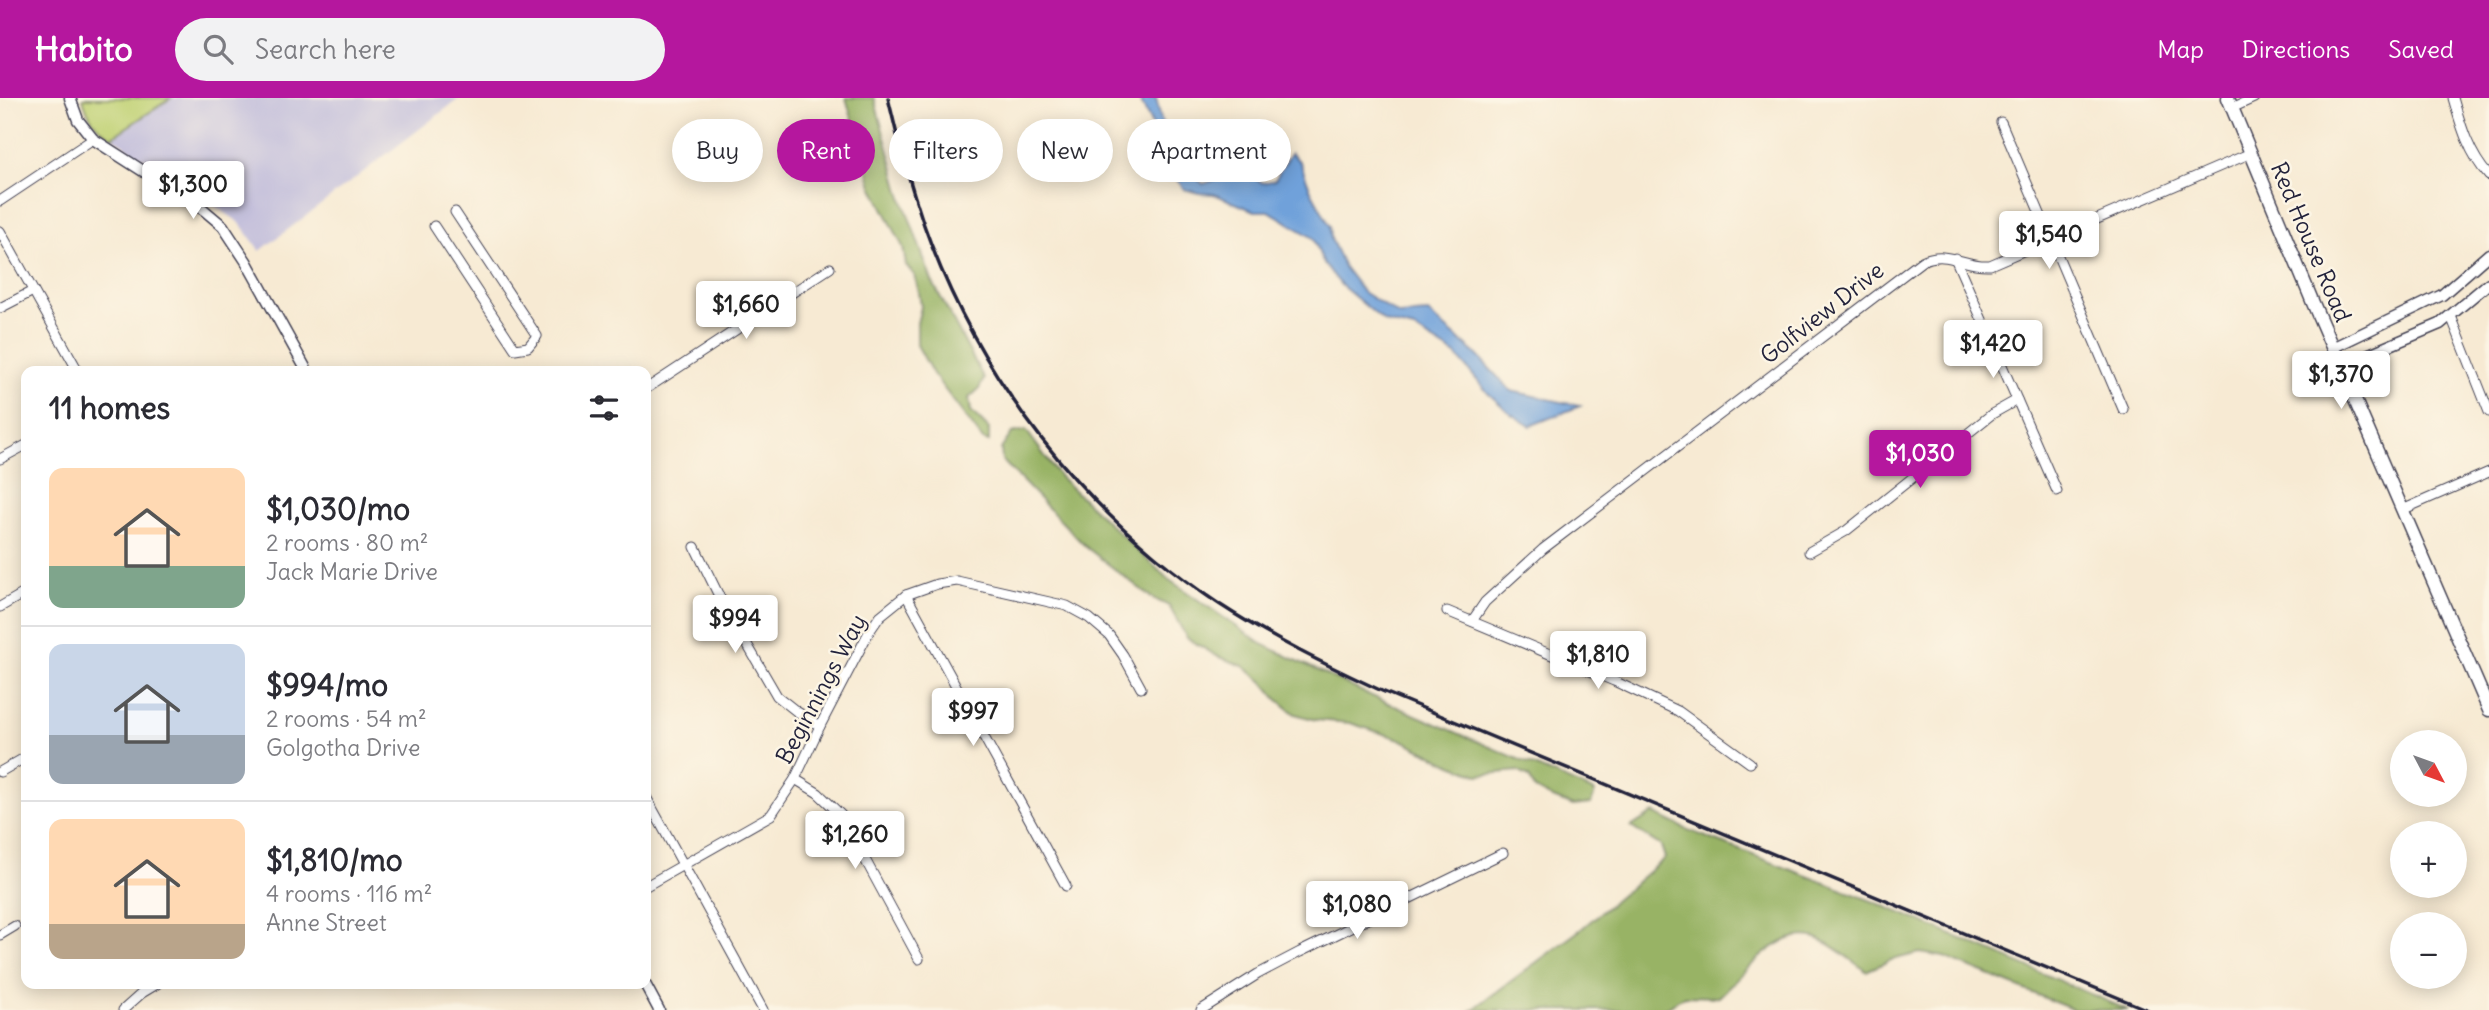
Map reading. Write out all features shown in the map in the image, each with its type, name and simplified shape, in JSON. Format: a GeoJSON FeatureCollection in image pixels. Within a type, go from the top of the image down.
{"type":"FeatureCollection","features":[{"type":"Feature","properties":{"kind":"main road","name":"Red House Road"},"geometry":{"type":"LineString","coordinates":[[2230,103],[2332,348],[2489,710]]}},
{"type":"Feature","properties":{"kind":"street"},"geometry":{"type":"LineString","coordinates":[[70,98],[78,120],[93,139],[204,210],[223,226],[246,261],[304,366]]}},
{"type":"Feature","properties":{"kind":"street"},"geometry":{"type":"LineString","coordinates":[[2230,103],[2254,98]]}},
{"type":"Feature","properties":{"kind":"street"},"geometry":{"type":"LineString","coordinates":[[2453,98],[2468,143],[2489,176]]}},
{"type":"Feature","properties":{"kind":"street"},"geometry":{"type":"LineString","coordinates":[[2001,122],[2123,409]]}},
{"type":"Feature","properties":{"kind":"street"},"geometry":{"type":"LineString","coordinates":[[0,201],[93,139]]}},
{"type":"Feature","properties":{"kind":"street","name":"Golfview Drive"},"geometry":{"type":"LineString","coordinates":[[1472,621],[1485,602],[1543,549],[1781,370],[1911,268],[1932,256],[1942,255],[1971,265],[1990,265],[2251,153]]}},
{"type":"Feature","properties":{"kind":"street"},"geometry":{"type":"LineString","coordinates":[[434,226],[515,349],[528,347],[537,336],[455,212]]}},
{"type":"Feature","properties":{"kind":"street"},"geometry":{"type":"LineString","coordinates":[[0,231],[75,366]]}},
{"type":"Feature","properties":{"kind":"street"},"geometry":{"type":"LineString","coordinates":[[2332,348],[2442,295],[2489,254]]}},
{"type":"Feature","properties":{"kind":"street"},"geometry":{"type":"LineString","coordinates":[[1955,258],[2057,491]]}},
{"type":"Feature","properties":{"kind":"street"},"geometry":{"type":"LineString","coordinates":[[651,386],[830,268]]}},
{"type":"Feature","properties":{"kind":"street"},"geometry":{"type":"LineString","coordinates":[[2341,366],[2426,331],[2451,316],[2489,284]]}},
{"type":"Feature","properties":{"kind":"street"},"geometry":{"type":"LineString","coordinates":[[0,308],[33,291]]}},
{"type":"Feature","properties":{"kind":"street"},"geometry":{"type":"LineString","coordinates":[[2451,316],[2489,412]]}},
{"type":"Feature","properties":{"kind":"street"},"geometry":{"type":"LineString","coordinates":[[1809,552],[1846,531],[1992,414],[2017,400]]}},
{"type":"Feature","properties":{"kind":"street"},"geometry":{"type":"LineString","coordinates":[[0,459],[21,448]]}},
{"type":"Feature","properties":{"kind":"street"},"geometry":{"type":"LineString","coordinates":[[2402,510],[2489,471]]}},
{"type":"Feature","properties":{"kind":"street"},"geometry":{"type":"LineString","coordinates":[[695,547],[719,596],[777,696],[820,726]]}},
{"type":"Feature","properties":{"kind":"street","name":"Beginnings Way"},"geometry":{"type":"LineString","coordinates":[[651,883],[771,815],[795,779],[869,632],[880,616],[906,595],[937,584],[957,581],[1068,606],[1089,618],[1109,635],[1141,688]]}},
{"type":"Feature","properties":{"kind":"street"},"geometry":{"type":"LineString","coordinates":[[0,607],[21,595]]}},
{"type":"Feature","properties":{"kind":"street"},"geometry":{"type":"LineString","coordinates":[[906,595],[1066,886]]}},
{"type":"Feature","properties":{"kind":"street"},"geometry":{"type":"LineString","coordinates":[[1447,611],[1678,711],[1750,763]]}},
{"type":"Feature","properties":{"kind":"street"},"geometry":{"type":"LineString","coordinates":[[0,772],[21,760]]}},
{"type":"Feature","properties":{"kind":"street"},"geometry":{"type":"LineString","coordinates":[[795,779],[818,793],[841,815],[919,959]]}},
{"type":"Feature","properties":{"kind":"street"},"geometry":{"type":"LineString","coordinates":[[651,806],[764,1010]]}},
{"type":"Feature","properties":{"kind":"street"},"geometry":{"type":"LineString","coordinates":[[1201,1010],[1289,958],[1503,853]]}},
{"type":"Feature","properties":{"kind":"street"},"geometry":{"type":"LineString","coordinates":[[0,935],[15,926]]}},
{"type":"Feature","properties":{"kind":"street"},"geometry":{"type":"LineString","coordinates":[[123,1010],[149,989]]}},
{"type":"Feature","properties":{"kind":"street"},"geometry":{"type":"LineString","coordinates":[[648,989],[659,1010]]}},
{"type":"Feature","properties":{"kind":"shaded area"},"geometry":{"type":"Polygon","coordinates":[[[171,98],[460,98],[260,251],[239,222],[112,137],[171,98]]]}},
{"type":"Feature","properties":{"kind":"green space"},"geometry":{"type":"Polygon","coordinates":[[[83,98],[171,98],[112,137],[93,121],[83,98]]]}},
{"type":"Feature","properties":{"kind":"green space"},"geometry":{"type":"Polygon","coordinates":[[[846,98],[874,98],[889,152],[889,182],[897,182],[932,281],[984,379],[979,389],[969,398],[971,411],[989,429],[989,442],[983,440],[933,374],[917,345],[917,323],[921,307],[919,292],[914,275],[906,265],[903,247],[871,182],[875,182],[875,119],[852,119],[846,98]]]}},
{"type":"Feature","properties":{"kind":"green space"},"geometry":{"type":"Polygon","coordinates":[[[1026,430],[1060,477],[1168,579],[1262,644],[1367,694],[1595,792],[1591,804],[1573,806],[1548,796],[1535,789],[1529,777],[1518,771],[1478,775],[1400,739],[1350,723],[1316,720],[1295,714],[1243,666],[1217,656],[1187,638],[1169,606],[1152,598],[1086,547],[1002,460],[1001,449],[1012,433],[1026,430]]]}},
{"type":"Feature","properties":{"kind":"green space"},"geometry":{"type":"Polygon","coordinates":[[[1653,813],[1688,830],[1877,903],[2128,1010],[2074,1010],[1944,957],[1920,953],[1891,960],[1866,971],[1827,943],[1806,936],[1792,938],[1765,953],[1719,997],[1684,996],[1663,1010],[1472,1010],[1580,930],[1665,858],[1661,846],[1631,827],[1653,813]]]}},
{"type":"Feature","properties":{"kind":"water"},"geometry":{"type":"Polygon","coordinates":[[[1139,98],[1156,98],[1161,119],[1149,119],[1139,98]]]}},
{"type":"Feature","properties":{"kind":"water"},"geometry":{"type":"Polygon","coordinates":[[[1291,153],[1300,162],[1311,191],[1330,226],[1331,239],[1344,267],[1363,292],[1399,315],[1428,313],[1475,353],[1511,391],[1580,406],[1530,426],[1511,414],[1488,393],[1456,355],[1414,329],[1385,322],[1341,285],[1323,262],[1313,238],[1269,211],[1254,211],[1214,194],[1184,189],[1179,182],[1291,182],[1291,153]]]}},
{"type":"Feature","properties":{"kind":"railway"},"geometry":{"type":"LineString","coordinates":[[888,98],[924,225],[947,282],[974,336],[1005,388],[1041,438],[1081,485],[1124,528],[1170,568],[1219,604],[1299,650],[1382,691],[2148,1010]]}}]}
